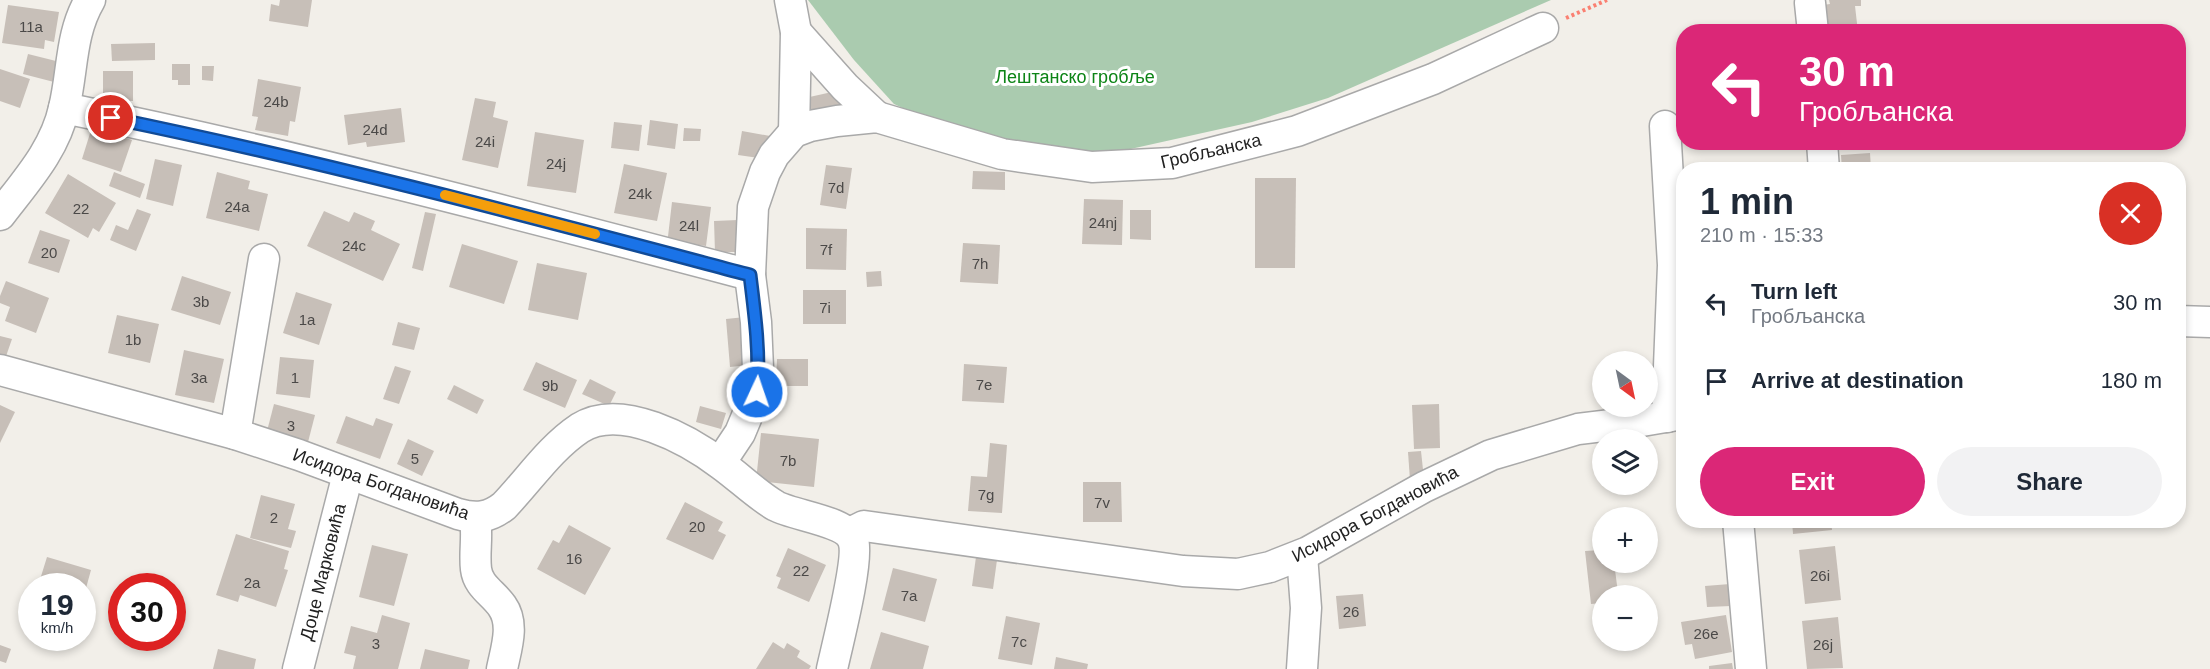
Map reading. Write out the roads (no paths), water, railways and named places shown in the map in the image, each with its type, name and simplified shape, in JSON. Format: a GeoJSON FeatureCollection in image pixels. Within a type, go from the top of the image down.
{"type":"FeatureCollection","features":[{"type":"Feature","properties":{"kind":"street"},"geometry":{"type":"LineString","coordinates":[[0,215],[48,152],[64,108],[80,16],[90,0]]}},
{"type":"Feature","properties":{"kind":"street"},"geometry":{"type":"LineString","coordinates":[[720,463],[740,433],[757,392],[759,369],[750,275],[753,207],[765,172],[774,155],[794,132],[796,32],[790,0]]}},
{"type":"Feature","properties":{"kind":"street","name":"Гробљанска"},"geometry":{"type":"LineString","coordinates":[[794,132],[810,126],[837,121],[877,117],[1002,154],[1092,167],[1172,163],[1297,131],[1432,79],[1543,28]]}},
{"type":"Feature","properties":{"kind":"street"},"geometry":{"type":"LineString","coordinates":[[796,32],[845,87],[877,117]]}},
{"type":"Feature","properties":{"kind":"street"},"geometry":{"type":"LineString","coordinates":[[64,108],[181,132],[469,201],[750,275]]}},
{"type":"Feature","properties":{"kind":"street"},"geometry":{"type":"LineString","coordinates":[[1665,126],[1673,265],[1675,415]]}},
{"type":"Feature","properties":{"kind":"street"},"geometry":{"type":"LineString","coordinates":[[234,434],[264,259]]}},
{"type":"Feature","properties":{"kind":"street"},"geometry":{"type":"LineString","coordinates":[[2186,321],[2210,322]]}},
{"type":"Feature","properties":{"kind":"street","name":"Исидора Богдановића"},"geometry":{"type":"LineString","coordinates":[[0,370],[234,434],[299,455],[458,514],[475,518],[495,513],[568,437],[582,427],[598,421],[612,420],[644,424],[678,438],[720,463],[774,505],[791,513],[842,528],[850,533],[864,526],[1183,571],[1238,574],[1270,567],[1302,555],[1424,487],[1491,455],[1578,429],[1675,415]]}},
{"type":"Feature","properties":{"kind":"street","name":"Доце Марковића"},"geometry":{"type":"LineString","coordinates":[[298,669],[348,474]]}},
{"type":"Feature","properties":{"kind":"street"},"geometry":{"type":"LineString","coordinates":[[475,518],[478,537],[476,569],[485,589],[503,607],[507,619],[509,633],[502,669]]}},
{"type":"Feature","properties":{"kind":"street"},"geometry":{"type":"LineString","coordinates":[[1739,528],[1751,669]]}},
{"type":"Feature","properties":{"kind":"street"},"geometry":{"type":"LineString","coordinates":[[832,669],[853,565],[855,546],[850,533]]}},
{"type":"Feature","properties":{"kind":"street"},"geometry":{"type":"LineString","coordinates":[[1302,555],[1306,608],[1302,669]]}},
{"type":"Feature","properties":{"kind":"park label","name":"Лештанско гробље"},"geometry":{"type":"Point","coordinates":[1075,77]}}]}
